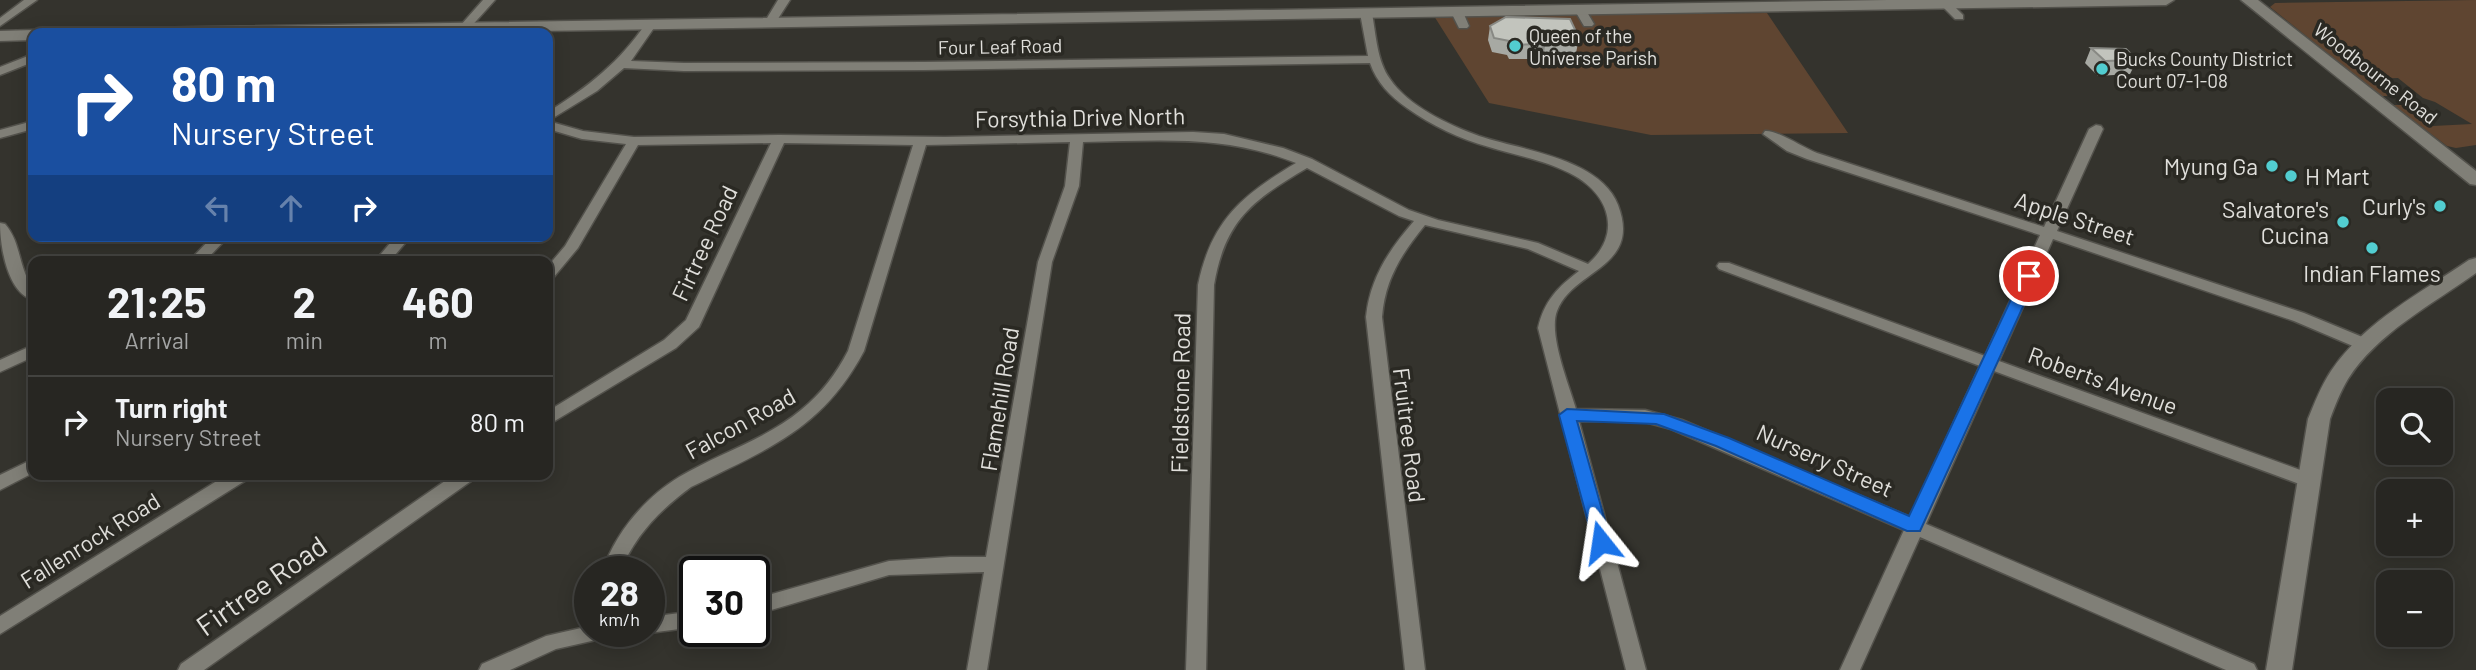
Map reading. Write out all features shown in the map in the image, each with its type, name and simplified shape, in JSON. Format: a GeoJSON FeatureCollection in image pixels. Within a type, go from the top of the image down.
{"type":"FeatureCollection","features":[{"type":"Feature","properties":{"kind":"main road"},"geometry":{"type":"LineString","coordinates":[[464,28],[1366,13],[1460,19],[1945,3],[2166,0]]}},
{"type":"Feature","properties":{"kind":"main road","name":"Woodbourne Road"},"geometry":{"type":"LineString","coordinates":[[2249,0],[2476,180]]}},
{"type":"Feature","properties":{"kind":"main road"},"geometry":{"type":"LineString","coordinates":[[0,36],[28,35]]}},
{"type":"Feature","properties":{"kind":"main road"},"geometry":{"type":"LineString","coordinates":[[2279,670],[2319,418],[2330,392],[2343,370],[2366,345],[2476,264]]}},
{"type":"Feature","properties":{"kind":"street"},"geometry":{"type":"LineString","coordinates":[[0,23],[31,0]]}},
{"type":"Feature","properties":{"kind":"street"},"geometry":{"type":"LineString","coordinates":[[464,28],[489,0]]}},
{"type":"Feature","properties":{"kind":"street"},"geometry":{"type":"LineString","coordinates":[[770,23],[784,0]]}},
{"type":"Feature","properties":{"kind":"street"},"geometry":{"type":"LineString","coordinates":[[1945,3],[1959,17]]}},
{"type":"Feature","properties":{"kind":"street"},"geometry":{"type":"LineString","coordinates":[[1366,13],[1376,59],[1387,84],[1452,130],[1504,148],[1547,158],[1574,170],[1595,185],[1614,214],[1616,234],[1606,255],[1555,298],[1546,316],[1546,328],[1636,670]]}},
{"type":"Feature","properties":{"kind":"street"},"geometry":{"type":"LineString","coordinates":[[553,114],[602,82],[624,64],[650,25]]}},
{"type":"Feature","properties":{"kind":"street","name":"Four Leaf Road"},"geometry":{"type":"LineString","coordinates":[[624,64],[684,68],[1376,59]]}},
{"type":"Feature","properties":{"kind":"street"},"geometry":{"type":"LineString","coordinates":[[0,71],[28,60]]}},
{"type":"Feature","properties":{"kind":"street"},"geometry":{"type":"LineString","coordinates":[[0,134],[28,126]]}},
{"type":"Feature","properties":{"kind":"street","name":"Forsythia Drive North"},"geometry":{"type":"LineString","coordinates":[[553,126],[582,135],[635,141],[1227,138],[1277,149],[1422,220],[1507,238],[1552,253],[1590,270]]}},
{"type":"Feature","properties":{"kind":"street"},"geometry":{"type":"LineString","coordinates":[[1850,670],[1913,526],[2096,129]]}},
{"type":"Feature","properties":{"kind":"street","name":"Apple Street"},"geometry":{"type":"LineString","coordinates":[[1770,134],[1792,148],[1812,156],[2299,317],[2366,345]]}},
{"type":"Feature","properties":{"kind":"street","name":"Flamehill Road"},"geometry":{"type":"LineString","coordinates":[[976,670],[996,565],[1045,262],[1072,186],[1077,138]]}},
{"type":"Feature","properties":{"kind":"street","name":"Firtree Road"},"geometry":{"type":"LineString","coordinates":[[553,416],[670,344],[693,323],[779,139]]}},
{"type":"Feature","properties":{"kind":"street"},"geometry":{"type":"LineString","coordinates":[[553,269],[571,248],[635,141]]}},
{"type":"Feature","properties":{"kind":"street","name":"Falcon Road"},"geometry":{"type":"LineString","coordinates":[[617,556],[639,521],[667,494],[799,421],[820,405],[842,380],[856,351],[921,141]]}},
{"type":"Feature","properties":{"kind":"street","name":"Fieldstone Road"},"geometry":{"type":"LineString","coordinates":[[1196,670],[1208,262],[1222,230],[1243,205],[1267,185],[1307,162]]}},
{"type":"Feature","properties":{"kind":"street","name":"Fruitree Road"},"geometry":{"type":"LineString","coordinates":[[1415,670],[1374,317],[1377,286],[1387,264],[1422,220]]}},
{"type":"Feature","properties":{"kind":"street"},"geometry":{"type":"LineString","coordinates":[[0,228],[9,239],[18,280],[28,290]]}},
{"type":"Feature","properties":{"kind":"street"},"geometry":{"type":"LineString","coordinates":[[201,256],[216,242]]}},
{"type":"Feature","properties":{"kind":"street"},"geometry":{"type":"LineString","coordinates":[[386,256],[399,242]]}},
{"type":"Feature","properties":{"kind":"street","name":"Roberts Avenue"},"geometry":{"type":"LineString","coordinates":[[1724,266],[2308,480]]}},
{"type":"Feature","properties":{"kind":"street"},"geometry":{"type":"LineString","coordinates":[[0,367],[28,353]]}},
{"type":"Feature","properties":{"kind":"street","name":"Nursery Street"},"geometry":{"type":"LineString","coordinates":[[1567,415],[1658,418],[1723,442],[2247,670]]}},
{"type":"Feature","properties":{"kind":"street"},"geometry":{"type":"LineString","coordinates":[[0,483],[28,467]]}},
{"type":"Feature","properties":{"kind":"street","name":"Fallenrock Road"},"geometry":{"type":"LineString","coordinates":[[0,625],[232,480]]}},
{"type":"Feature","properties":{"kind":"street","name":"Firtree Road"},"geometry":{"type":"LineString","coordinates":[[188,670],[459,480]]}},
{"type":"Feature","properties":{"kind":"street"},"geometry":{"type":"LineString","coordinates":[[770,602],[889,568],[950,564],[996,565]]}},
{"type":"Feature","properties":{"kind":"street"},"geometry":{"type":"LineString","coordinates":[[489,670],[553,642],[574,637]]}},
{"type":"Feature","properties":{"kind":"shaded area"},"geometry":{"type":"Polygon","coordinates":[[[2476,0],[2476,145],[2456,148],[2447,146],[2393,105],[2403,105],[2433,126],[2472,124],[2423,98],[2398,78],[2369,79],[2388,96],[2381,96],[2270,7],[2275,3],[2476,0]]]}},
{"type":"Feature","properties":{"kind":"shaded area"},"geometry":{"type":"Polygon","coordinates":[[[1767,13],[1848,133],[1651,135],[1489,103],[1434,16],[1767,13]]]}},
{"type":"Feature","properties":{"kind":"building"},"geometry":{"type":"Polygon","coordinates":[[[1506,17],[1570,19],[1579,38],[1546,39],[1540,40],[1542,44],[1511,45],[1509,41],[1494,38],[1490,26],[1506,17]]]}},
{"type":"Feature","properties":{"kind":"building"},"geometry":{"type":"Polygon","coordinates":[[[2091,48],[2126,49],[2137,60],[2105,61],[2091,48]]]}},
{"type":"Feature","properties":{"kind":"place","name":"Queen of the Universe Parish"},"geometry":{"type":"Point","coordinates":[1515,46]}},
{"type":"Feature","properties":{"kind":"place","name":"Bucks County District Court 07-1-08"},"geometry":{"type":"Point","coordinates":[2102,69]}},
{"type":"Feature","properties":{"kind":"place","name":"Myung Ga"},"geometry":{"type":"Point","coordinates":[2272,166]}},
{"type":"Feature","properties":{"kind":"place","name":"H Mart"},"geometry":{"type":"Point","coordinates":[2291,176]}},
{"type":"Feature","properties":{"kind":"place","name":"Curly's"},"geometry":{"type":"Point","coordinates":[2440,206]}},
{"type":"Feature","properties":{"kind":"place","name":"Salvatore's Cucina"},"geometry":{"type":"Point","coordinates":[2343,222]}},
{"type":"Feature","properties":{"kind":"place","name":"Indian Flames"},"geometry":{"type":"Point","coordinates":[2372,248]}},
{"type":"Feature","properties":{"kind":"route"},"geometry":{"type":"LineString","coordinates":[[1601,542],[1567,415],[1605,414],[1658,418],[1723,442],[1913,526],[2029,276]]}}]}
